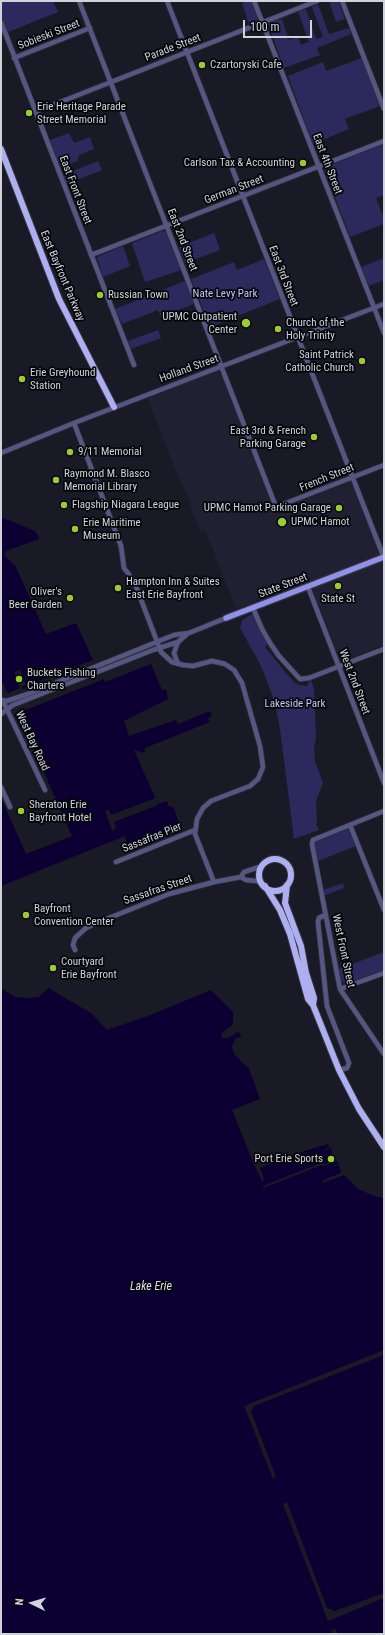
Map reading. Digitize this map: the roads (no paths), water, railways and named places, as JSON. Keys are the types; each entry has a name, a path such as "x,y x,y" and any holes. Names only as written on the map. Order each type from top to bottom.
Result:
{"highway":[{"name":"East Bayfront Parkway","path":"1,149 59,299 114,407"},
{"path":"313,1005 314,998 306,973 301,946 285,903 291,873 285,862 273,859 269,860 262,866 260,874 264,885 280,910 292,939 308,999 313,1005 339,1070 359,1108 384,1147"},
{"path":"264,885 272,890 276,890 288,885"}],"main road":[{"name":"State Street","path":"226,618 384,558"}],"street":[{"name":"East 2nd Street","path":"80,1 110,82 276,507"},
{"name":"East 3rd Street","path":"167,1 384,558"},
{"name":"East 4th Street","path":"254,1 384,333"},
{"name":"Parade Street","path":"35,112 317,1"},
{"path":"342,1 384,109"},
{"name":"East Front Street","path":"1,22 134,365"},
{"name":"Sobieski Street","path":"14,58 90,28"},
{"name":"German Street","path":"91,256 384,141"},
{"name":"Holland Street","path":"1,453 114,407 384,304"},
{"path":"74,423 121,546 124,568 134,581 159,648 167,658 178,664 193,666 216,661 225,664 234,670 242,682 263,759 261,773 254,783 246,789 211,801 199,814 195,830 214,882"},
{"name":"French Street","path":"276,507 384,465"},
{"name":"West 2nd Street","path":"308,587 384,783"},
{"path":"253,608 270,643 279,656 298,677 302,679 309,678 384,649"},
{"name":"State Street","path":"2,701 7,701 28,694 174,635 189,633 226,618"},
{"name":"State Street","path":"1,714 12,705 178,642 189,633"},
{"path":"178,642 174,653 178,664"},
{"name":"West Bay Road","path":"2,701 45,790"},
{"path":"1,787 10,807"},
{"path":"384,811 350,825 384,910"},
{"name":"West Front Street","path":"350,825 313,840 340,989 384,1054"},
{"name":"Sassafras Pier","path":"116,862 195,830"},
{"name":"Sassafras Street","path":"74,950 73,945 75,938 91,925 169,894 241,876 244,872 262,866"},
{"path":"241,876 246,880 264,885"},
{"path":"326,915 319,918 318,922 327,1006 349,1063 347,1068 339,1070"},
{"path":"340,989 384,973"}],"water":[{"path":"1,517 35,531 38,535 39,539 6,551 4,555 16,567 46,634 76,623 93,660 31,684 31,686 23,689 22,686 26,685 20,670 14,672 20,688 8,693 1,680"},
{"path":"151,664 162,690 166,689 168,699 124,721 129,736 176,720 178,724 210,711 212,716 208,718 210,722 145,748 144,753 134,750 158,804 167,801 169,807 172,806 174,808 180,826 131,847 128,846 125,836 1,886 1,798 26,854 72,836 18,713 104,679 105,682"},
{"name":"Lake Erie","path":"1,988 15,997 27,998 39,997 48,988 91,1013 107,1030 148,1016 211,990 233,1012 233,1024 221,1034 222,1038 228,1038 238,1032 240,1033 241,1037 236,1038 232,1046 234,1054 249,1069 260,1099 232,1110 262,1181 264,1180 260,1168 304,1151 328,1144 329,1147 322,1151 331,1148 332,1153 325,1157 334,1155 325,1158 329,1163 324,1164 323,1162 263,1186 263,1188 322,1165 323,1166 337,1161 339,1164 331,1167 339,1165 341,1173 323,1180 323,1183 344,1175 358,1189 374,1196 384,1198 384,1350 244,1406 273,1479 276,1477 251,1411 254,1406 384,1355 384,1593 335,1611 327,1608 287,1502 283,1504 328,1621 384,1598 384,1634 338,1634 335,1629 331,1630 333,1634 1,1634"}],"place":[{"name":"Czartoryski Cafe","path":"202,65"},
{"name":"Erie Heritage Parade Street Memorial","path":"29,113"},
{"name":"Carlson Tax & Accounting","path":"303,163"},
{"name":"Russian Town","path":"100,295"},
{"name":"UPMC Outpatient Center","path":"246,323"},
{"name":"Church of the Holy Trinity","path":"278,329"},
{"name":"Saint Patrick Catholic Church","path":"362,361"},
{"name":"Erie Greyhound Station","path":"22,379"},
{"name":"East 3rd & French Parking Garage","path":"314,437"},
{"name":"9/11 Memorial","path":"70,452"},
{"name":"Raymond M. Blasco Memorial Library","path":"56,480"},
{"name":"Flagship Niagara League","path":"64,505"},
{"name":"UPMC Hamot Parking Garage","path":"339,508"},
{"name":"UPMC Hamot","path":"282,522"},
{"name":"Erie Maritime Museum","path":"75,529"},
{"name":"State St","path":"338,586"},
{"name":"Hampton Inn & Suites East Erie Bayfront","path":"118,588"},
{"name":"Oliver's Beer Garden","path":"70,598"},
{"name":"Buckets Fishing Charters","path":"19,679"},
{"name":"Sheraton Erie Bayfront Hotel","path":"21,811"},
{"name":"Bayfront Convention Center","path":"26,915"},
{"name":"Courtyard Erie Bayfront","path":"53,968"},
{"name":"Port Erie Sports","path":"331,1159"}],"park label":[{"name":"Nate Levy Park","path":"225,294"},
{"name":"Lakeside Park","path":"295,704"}]}
